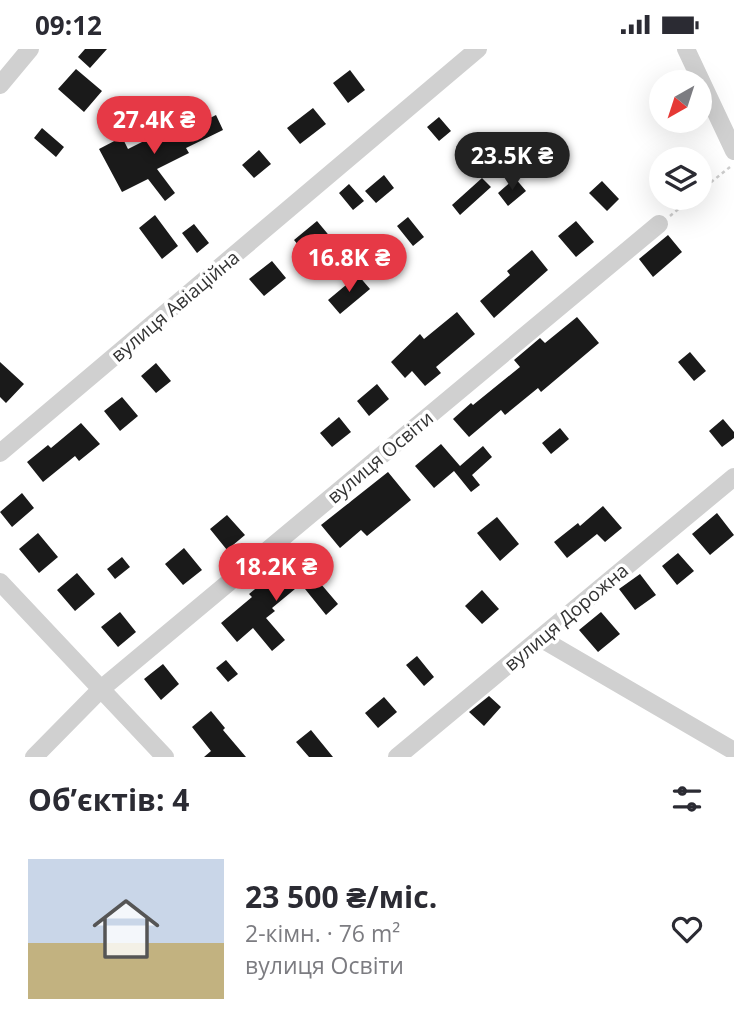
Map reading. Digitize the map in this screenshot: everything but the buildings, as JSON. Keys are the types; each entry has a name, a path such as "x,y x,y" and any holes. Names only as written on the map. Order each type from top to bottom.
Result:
{"street":[{"path":"0,85 30,49"},
{"name":"вулиця Авіаційна","path":"0,453 478,49"},
{"path":"686,49 734,151"},
{"name":"вулиця Освіти","path":"34,757 101,689 659,224"},
{"name":"вулиця Дорожна","path":"397,757 734,477"},
{"path":"0,582 166,757"},
{"path":"540,639 734,751"}],"path":[{"path":"712,181 734,163"},
{"path":"659,224 677,210"}]}
